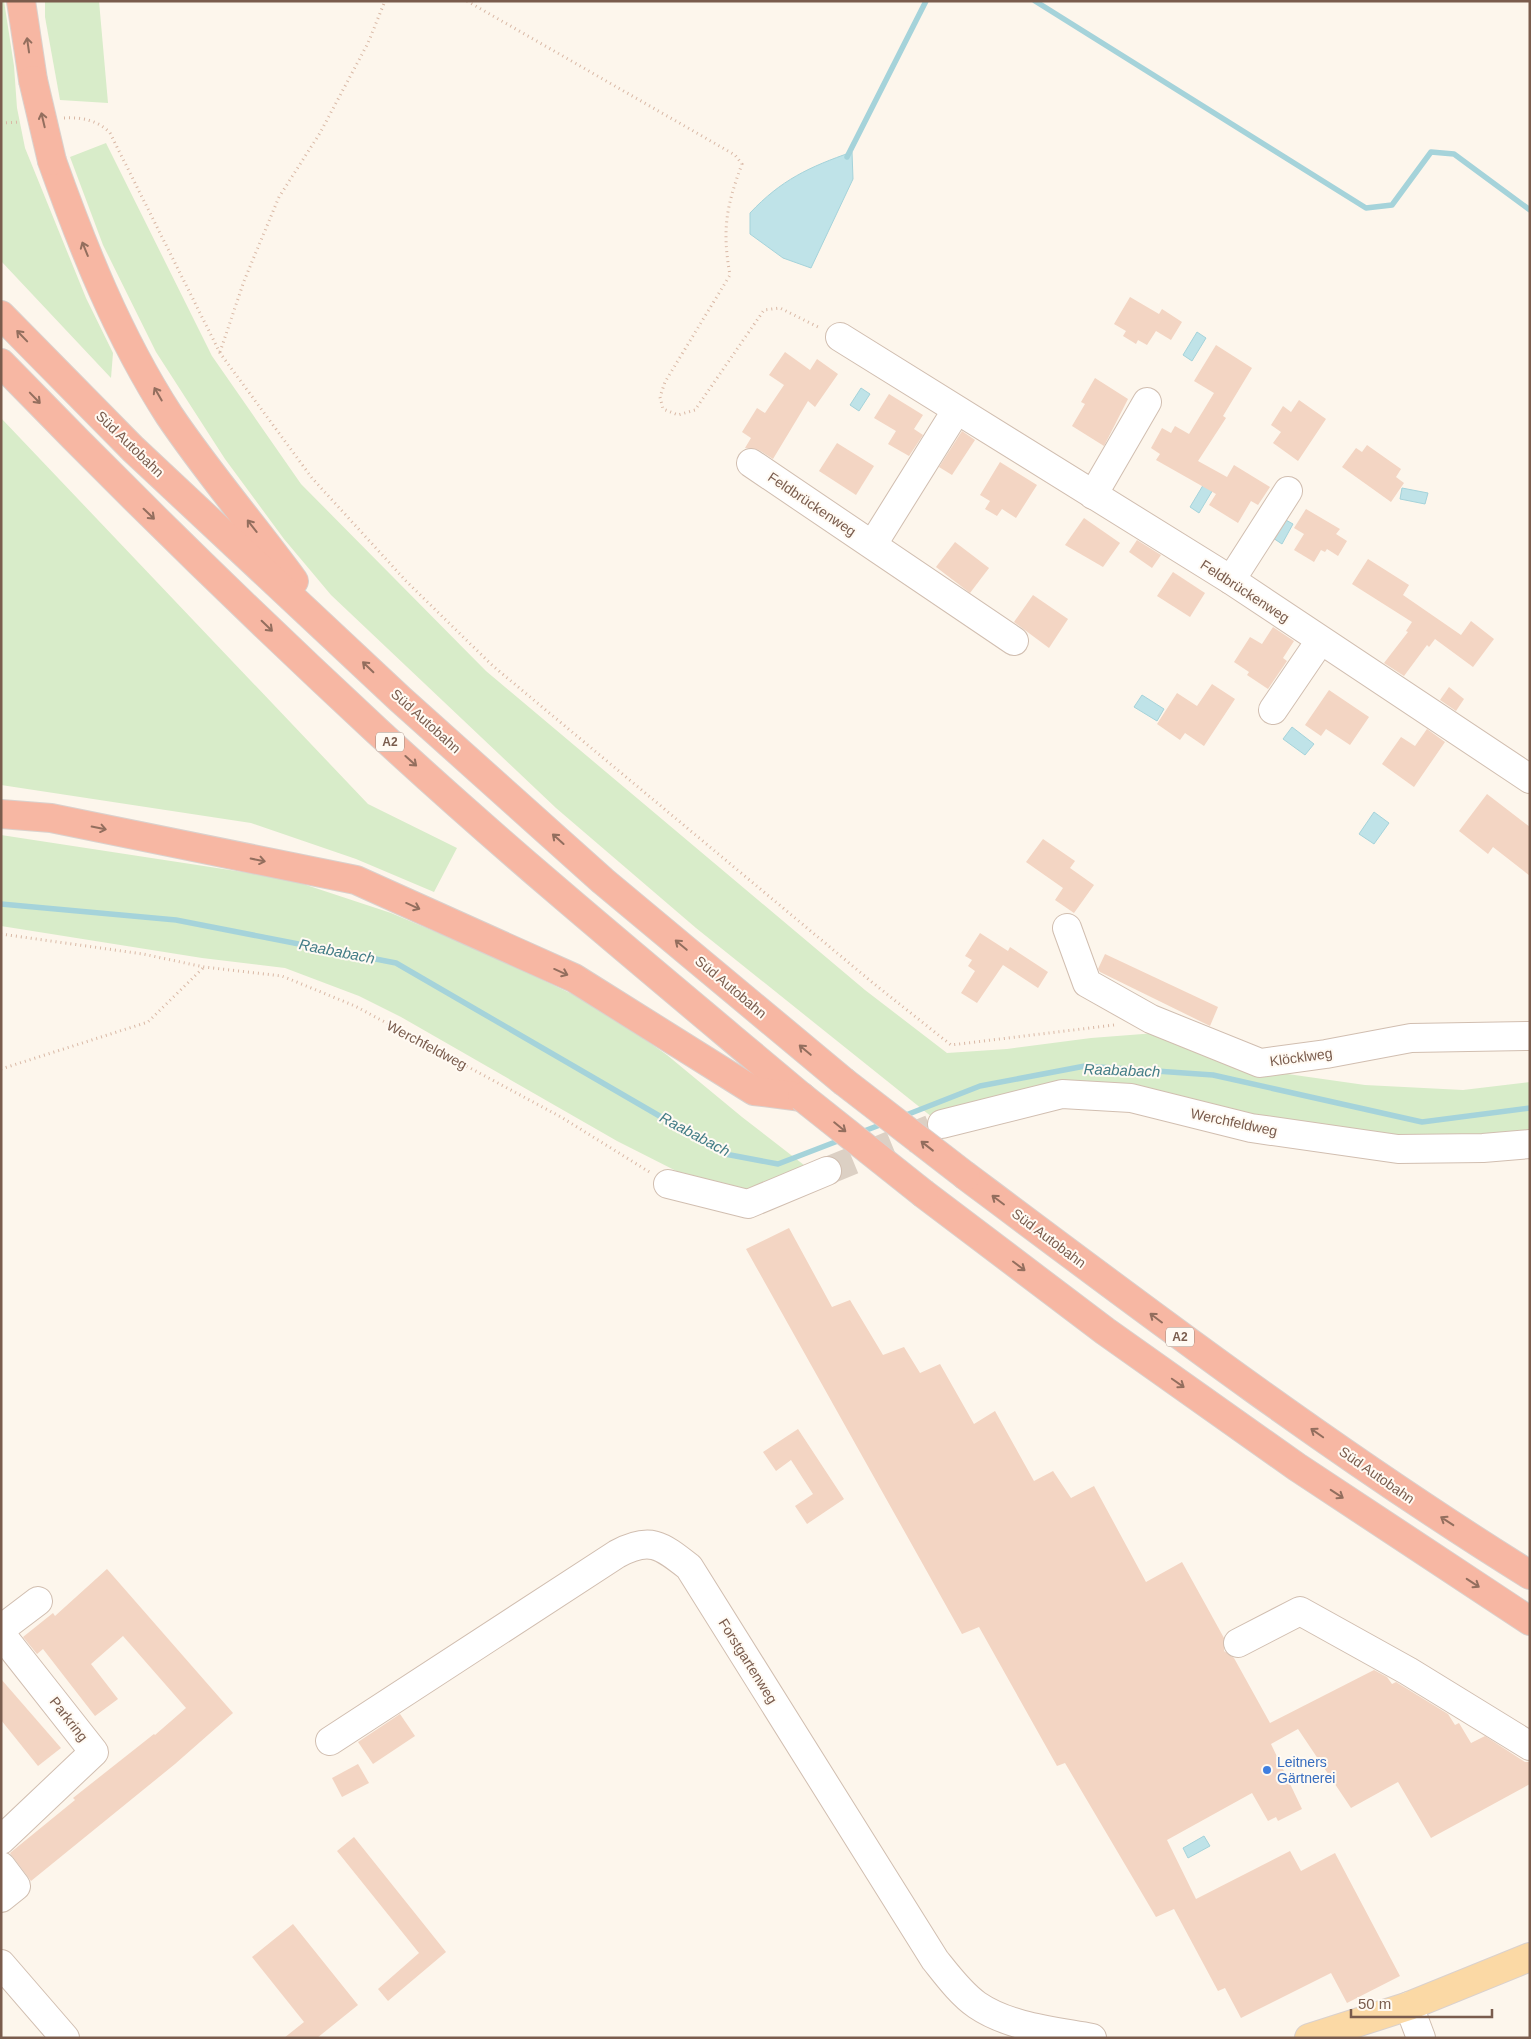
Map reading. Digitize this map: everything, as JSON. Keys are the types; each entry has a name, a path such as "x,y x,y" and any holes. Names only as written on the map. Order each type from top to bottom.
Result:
{"highway":[{"path":"23,4 33,80 52,161 75,227 97,278 138,359 169,414 211,473 335,636"},
{"name":"Süd Autobahn","path":"1,315 133,449 400,698 604,880 843,1081 966,1176 1188,1342 1400,1491 1530,1575"},
{"name":"A2","path":"1,363 114,480 377,731 575,907 802,1096 924,1194 1105,1331 1281,1456 1530,1621"},
{"path":"1,814 51,818 356,880 574,978 754,1091 802,1096"}],"main road":[{"path":"1309,2038 1409,2006 1530,1957"}],"street":[{"name":"Feldbrückenweg","path":"840,337 956,411 1231,580 1530,779"},
{"path":"1093,495 1148,402"},
{"path":"873,544 956,411"},
{"name":"Feldbrückenweg","path":"751,463 1014,641"},
{"path":"1231,580 1288,491"},
{"path":"1273,710 1320,641"},
{"name":"Klöcklweg","path":"1067,928 1087,983 1151,1019 1260,1063 1326,1054 1411,1038 1530,1036"},
{"name":"Werchfeldweg","path":"942,1124 1062,1094 1131,1098 1251,1128 1398,1149 1483,1148 1530,1144"},
{"path":"668,1184 748,1204 827,1171"},
{"name":"Forstgartenweg","path":"330,1741 617,1554 634,1545 651,1544 672,1554 689,1567 935,1960 953,1982 977,2005 1011,2022 1092,2038"},
{"path":"1,1629 38,1601"},
{"path":"1238,1643 1300,1611 1408,1671 1530,1746"},
{"name":"Parkring","path":"1,1634 94,1752 1,1840"},
{"path":"1,1866 16,1886 1,1898"},
{"path":"1,1964 65,2038"},
{"path":"1409,2006 1420,2038"}],"path":[{"path":"220,353 244,281 278,197 320,133 368,43 386,1"},
{"path":"467,1 735,155 742,164 725,218 725,248 730,275 665,382 660,397 663,409 678,415 695,410 764,310 780,308 840,337"},
{"path":"62,118 76,117 102,124 110,132 220,353 312,478 406,581 493,666 865,976 951,1044 1115,1024"},
{"path":"1,122 28,122"},
{"name":"Werchfeldweg","path":"1,934 143,954 204,967 282,976 355,1006 561,1117 668,1184"},
{"path":"1,1069 148,1022 204,967"}],"green space":[{"path":"1,1 4,1 14,66 17,108 25,148 86,298 113,353 111,378 1,261"},
{"path":"45,1 99,1 108,103 60,100 45,17"},
{"path":"106,143 212,356 301,484 486,671 865,990 947,1053 1007,1049 1091,1038 1156,1033 1260,1070 1365,1085 1463,1090 1530,1082 1530,1137 1399,1141 1244,1121 1113,1083 932,1117 696,928 556,808 331,595 284,539 225,459 156,352 103,245 70,157"},
{"path":"1,418 368,804 457,848 434,892 356,859 251,823 1,785"},
{"path":"1,835 288,879 391,913 495,957 599,1007 667,1055 813,1172 748,1194 700,1183 617,1141 401,1017 359,996 285,968 202,958 1,926"}],"water":[{"path":"852,152 853,179 811,268 783,258 750,234 750,213 773,192 809,169"},
{"path":"1197,332 1206,338 1192,361 1183,355"},
{"path":"861,388 870,394 859,411 850,405"},
{"path":"1205,482 1214,488 1199,513 1190,507"},
{"path":"1402,488 1428,493 1425,504 1400,499"},
{"path":"1284,519 1293,524 1282,544 1273,538"},
{"path":"1142,695 1164,709 1157,721 1134,707"},
{"path":"1292,727 1314,744 1305,755 1283,739"},
{"path":"1374,812 1389,823 1374,844 1359,834"},
{"path":"1204,1836 1210,1846 1188,1858 1183,1848"}],"building":[{"path":"1130,297 1159,314 1162,309 1182,322 1171,340 1156,331 1147,345 1138,340 1136,344 1123,336 1126,331 1114,324"},
{"path":"1216,345 1252,368 1223,416 1226,418 1198,461 1227,477 1234,465 1270,487 1258,505 1251,501 1238,523 1209,505 1216,494 1156,460 1160,454 1151,448 1162,428 1171,433 1175,426 1189,434 1214,393 1194,381"},
{"path":"785,352 810,370 817,359 838,374 815,407 808,401 773,459 759,450 745,448 751,438 742,432 757,408 765,413 784,385 769,375"},
{"path":"1095,378 1128,399 1104,446 1072,426 1085,404 1081,402"},
{"path":"889,394 923,415 914,429 923,435 909,456 888,444 896,431 874,418"},
{"path":"1299,400 1326,419 1298,461 1273,443 1281,432 1271,425 1283,406 1291,412"},
{"path":"962,431 975,440 952,475 939,467"},
{"path":"837,443 874,466 856,495 819,471"},
{"path":"1367,445 1401,469 1396,477 1404,483 1391,502 1342,467 1356,448 1362,452"},
{"path":"1000,462 1037,485 1016,518 1002,509 997,516 985,509 990,501 980,495"},
{"path":"1306,509 1340,529 1336,534 1347,541 1338,556 1327,549 1325,552 1321,550 1314,562 1294,550 1304,534 1294,528"},
{"path":"1084,518 1120,543 1103,567 1065,545"},
{"path":"1137,540 1161,555 1152,568 1129,552"},
{"path":"955,542 989,568 970,593 936,567"},
{"path":"1368,559 1409,585 1403,595 1461,635 1471,621 1494,639 1473,667 1435,639 1429,647 1427,645 1404,676 1384,663 1408,632 1406,631 1412,622 1352,584"},
{"path":"1173,572 1205,593 1190,617 1157,596"},
{"path":"1033,595 1068,619 1049,648 1014,622"},
{"path":"1273,627 1294,641 1283,658 1287,661 1268,689 1247,675 1249,672 1234,662 1250,637 1262,644"},
{"path":"1212,684 1235,699 1204,746 1185,733 1180,740 1157,724 1177,693 1197,706"},
{"path":"1449,687 1464,699 1456,711 1440,700"},
{"path":"1329,690 1369,717 1350,745 1326,729 1321,736 1305,725"},
{"path":"1427,729 1445,742 1414,787 1382,764 1401,737 1415,746"},
{"path":"1487,794 1530,827 1530,876 1493,847 1488,854 1459,831"},
{"path":"1043,839 1075,861 1070,868 1094,885 1074,913 1055,900 1063,888 1026,862"},
{"path":"980,933 1008,951 1010,947 1048,972 1038,988 1003,965 977,1003 961,993 975,971 968,966 972,960 965,956"},
{"path":"1105,954 1218,1007 1210,1026 1100,972 1098,969"},
{"path":"789,1228 832,1307 850,1300 883,1355 904,1347 920,1373 940,1364 974,1424 995,1411 1034,1481 1053,1471 1071,1498 1094,1486 1146,1582 1182,1562 1224,1638 1224,1651 1234,1658 1270,1723 1374,1670 1387,1677 1392,1684 1396,1682 1448,1714 1455,1725 1459,1723 1471,1743 1485,1736 1525,1762 1530,1762 1530,1784 1431,1838 1398,1782 1351,1808 1298,1729 1271,1744 1302,1809 1278,1821 1276,1817 1268,1821 1252,1793 1167,1840 1196,1899 1290,1851 1301,1871 1335,1853 1400,1976 1347,2003 1331,1973 1241,2018 1225,1988 1218,1991 1174,1909 1156,1917 1065,1763 1057,1766 979,1627 962,1634 746,1249"},
{"path":"798,1429 844,1499 807,1524 795,1506 813,1494 791,1460 776,1471 763,1452"},
{"path":"107,1569 233,1713 175,1764 31,1881 10,1853 75,1800 73,1798 155,1735 186,1708 123,1636 91,1664 118,1699 95,1716 43,1649 37,1654 23,1637 53,1613 55,1616"},
{"path":"1,1679 61,1748 38,1766 1,1720"},
{"path":"400,1714 415,1736 373,1764 358,1742"},
{"path":"358,1764 369,1783 342,1797 332,1778"},
{"path":"354,1837 446,1952 388,2001 378,1989 419,1953 337,1851"},
{"path":"293,1924 358,2005 317,2038 284,2038 304,2022 252,1957"}],"waterway":[{"path":"847,157 926,1"},
{"path":"1035,1 1366,208 1392,205 1431,152 1454,154 1530,210"},
{"name":"Raababach","path":"1,904 176,920 396,963 725,1154 778,1164 843,1139"},
{"name":"Raababach","path":"901,1117 980,1086 1085,1066 1213,1075 1422,1122 1530,1108"},
{"name":"Raababach","path":"859,1133 885,1123"}],"tunnel":[{"path":"827,1171 942,1124"}],"place":[{"name":"Leitners Gärtnerei","path":"1267,1770"}]}
